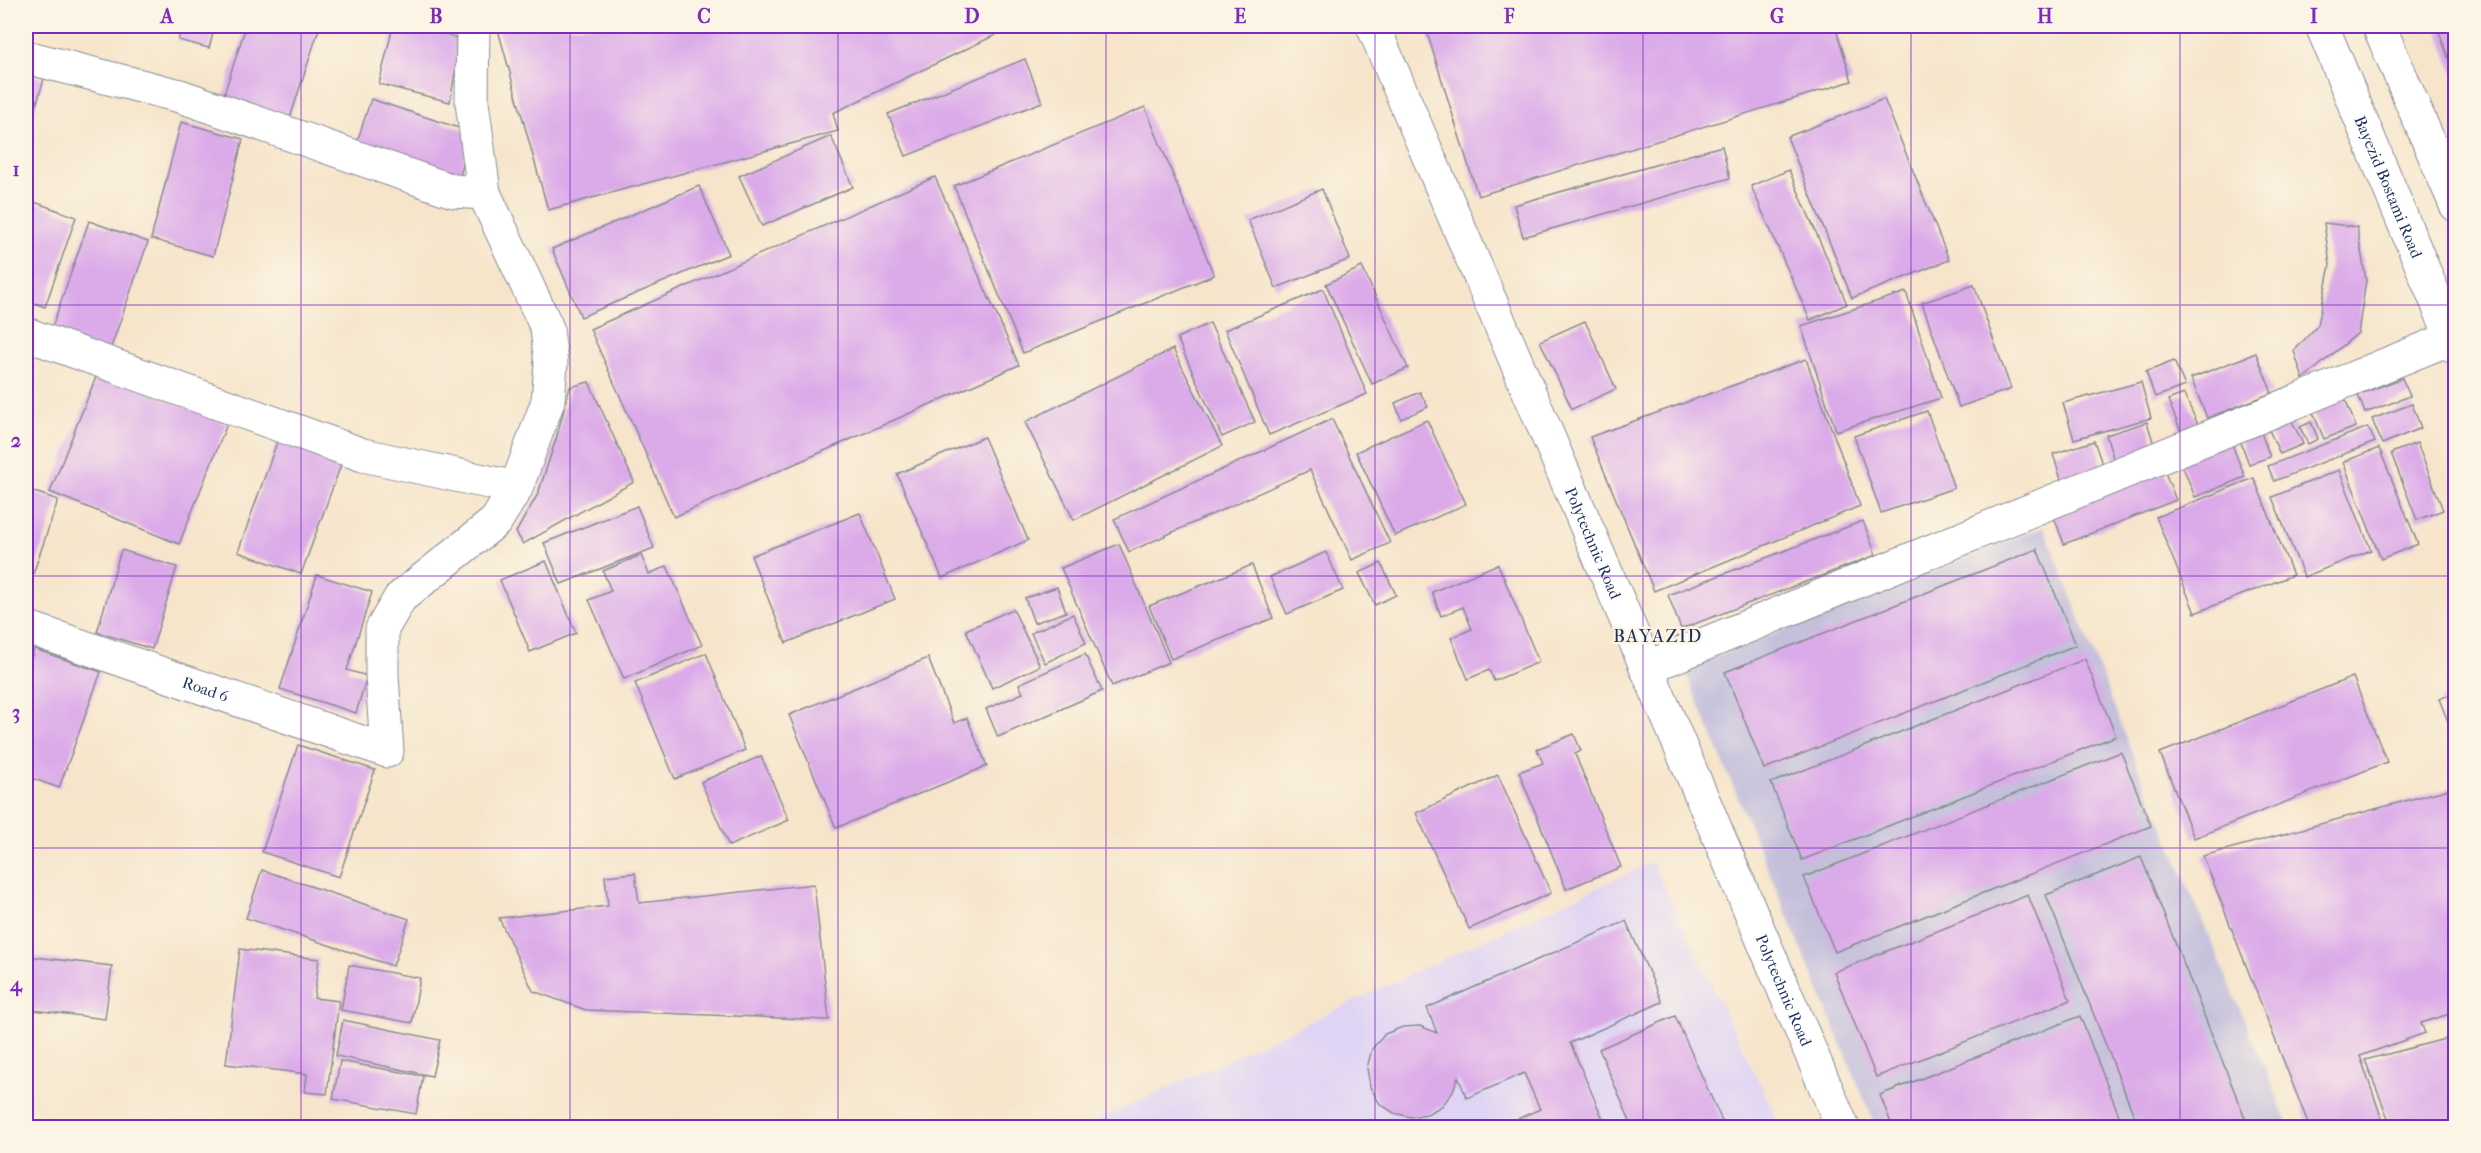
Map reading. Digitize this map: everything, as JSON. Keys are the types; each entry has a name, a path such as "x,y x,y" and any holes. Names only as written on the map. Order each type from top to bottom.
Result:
{"street":[{"path":"26,334 363,455 516,488 548,402 551,364 547,328 484,193 472,102 473,26"},
{"name":"Polytechnic Road","path":"1373,26 1843,1128"},
{"name":"Bayezid Bostami Road","path":"2322,26 2454,341"},
{"path":"2379,26 2456,205"},
{"path":"26,57 180,96 453,190 484,193"},
{"path":"1646,668 2454,341"},
{"name":"Road 6","path":"26,627 387,751 382,675 382,629 400,598 496,521 516,488"}],"shaded area":[{"path":"2044,527 2140,773 2290,1127 1876,1127 1684,669"},
{"path":"1652,862 1781,1127 1081,1128"}],"building":[{"path":"182,26 215,26 209,48 178,40"},
{"path":"246,26 320,26 289,121 222,100"},
{"path":"393,26 418,26 461,39 450,102 379,84"},
{"path":"497,26 809,26 812,35 831,26 1014,26 833,113 838,131 548,210"},
{"path":"1425,26 1835,26 1852,81 1478,196"},
{"path":"2437,26 2456,26 2456,77 2455,77"},
{"path":"1025,59 1042,102 906,156 888,114"},
{"path":"26,73 44,79 26,139"},
{"path":"371,99 471,132 460,176 357,142"},
{"path":"1884,99 1949,260 1852,298 1787,137"},
{"path":"1145,107 1214,275 1023,353 954,186"},
{"path":"181,122 243,139 213,256 151,239"},
{"path":"831,136 853,187 762,226 739,176"},
{"path":"1722,146 1730,178 1523,237 1514,205"},
{"path":"1789,170 1847,304 1810,320 1751,186"},
{"path":"935,177 1019,365 674,517 590,329"},
{"path":"699,186 729,254 581,317 552,249"},
{"path":"1322,189 1350,259 1276,288 1248,220"},
{"path":"26,199 76,217 45,307 26,300"},
{"path":"89,221 148,242 109,353 50,333"},
{"path":"2324,223 2357,227 2366,280 2358,333 2303,379 2294,351 2318,325 2330,265"},
{"path":"1362,267 1408,368 1372,384 1326,284"},
{"path":"1974,285 2011,389 1959,407 1922,303"},
{"path":"1323,289 1367,394 1269,435 1225,330"},
{"path":"1906,292 1941,398 1836,431 1801,326"},
{"path":"1585,321 1616,389 1572,409 1540,341"},
{"path":"1210,323 1255,422 1222,437 1177,338"},
{"path":"1173,349 1222,446 1074,520 1025,422"},
{"path":"2256,353 2272,393 2207,418 2191,378"},
{"path":"1806,359 1860,506 1654,591 1590,437"},
{"path":"2174,361 2185,386 2155,397 2146,372"},
{"path":"98,372 227,424 179,544 50,492"},
{"path":"2402,378 2410,396 2365,413 2358,395"},
{"path":"589,382 634,482 523,544 516,532 538,494 570,387"},
{"path":"2141,382 2151,418 2074,439 2063,403"},
{"path":"1420,392 1428,407 1401,419 1395,403"},
{"path":"2184,394 2199,427 2182,434 2168,400"},
{"path":"2345,398 2356,427 2324,439 2312,410"},
{"path":"2412,404 2421,428 2382,444 2372,419"},
{"path":"1927,411 1954,488 1881,513 1854,436"},
{"path":"2287,411 2303,444 2280,454 2265,421"},
{"path":"1332,419 1390,543 1352,560 1310,470 1129,552 1114,519"},
{"path":"1427,420 1466,504 1395,536 1356,452"},
{"path":"2147,422 2156,451 2115,464 2106,435"},
{"path":"2311,422 2318,439 2308,444 2300,427"},
{"path":"2258,424 2270,457 2249,464 2237,432"},
{"path":"2368,427 2375,442 2274,481 2268,466"},
{"path":"984,437 1028,540 942,578 897,474"},
{"path":"2229,437 2245,477 2195,497 2179,457"},
{"path":"278,439 342,462 301,574 238,552"},
{"path":"2094,441 2105,472 2063,486 2053,454"},
{"path":"2417,443 2443,510 2417,520 2391,453"},
{"path":"2379,448 2418,544 2381,559 2343,462"},
{"path":"2162,465 2176,500 2064,544 2051,509"},
{"path":"2339,470 2371,550 2304,577 2272,497"},
{"path":"2254,478 2293,575 2195,613 2156,517"},
{"path":"26,489 58,500 26,595"},
{"path":"637,506 654,548 561,584 544,543"},
{"path":"860,513 895,599 786,643 751,556"},
{"path":"1863,521 1876,555 1681,629 1668,595"},
{"path":"1119,544 1169,662 1112,686 1061,568"},
{"path":"2037,549 2076,645 1764,769 1725,672"},
{"path":"121,550 177,567 152,649 97,632"},
{"path":"1326,552 1343,590 1287,614 1270,577"},
{"path":"641,555 649,574 667,566 702,645 624,679 589,600 611,591 603,571"},
{"path":"546,561 576,633 530,652 500,580"},
{"path":"1381,563 1396,595 1375,605 1359,573"},
{"path":"1498,564 1539,662 1494,681 1489,670 1468,679 1451,638 1472,629 1463,607 1441,616 1432,592"},
{"path":"1252,565 1273,618 1171,659 1149,606"},
{"path":"317,575 372,592 347,670 367,676 356,713 280,689"},
{"path":"1057,587 1066,612 1034,623 1025,598"},
{"path":"1013,609 1040,666 992,688 966,630"},
{"path":"1073,614 1086,643 1045,663 1031,633"},
{"path":"34,649 101,672 59,788 26,776 26,672"},
{"path":"706,653 745,750 675,779 635,683"},
{"path":"1085,654 1102,691 998,737 986,709 1023,693 1019,684"},
{"path":"928,658 954,723 967,718 987,766 836,828 789,715"},
{"path":"2085,659 2116,736 1802,860 1771,783"},
{"path":"2353,677 2387,762 2194,838 2160,753"},
{"path":"2456,692 2456,733 2453,734 2439,699"},
{"path":"1574,734 1581,751 1575,754 1621,867 1566,889 1519,772 1543,763 1537,749"},
{"path":"298,745 375,770 339,877 262,852"},
{"path":"2121,752 2151,826 1835,952 1804,877"},
{"path":"761,756 789,820 729,846 701,782"},
{"path":"1498,775 1551,893 1469,929 1416,813"},
{"path":"2456,787 2456,1012 2421,1023 2425,1033 2360,1056 2385,1128 2310,1128 2203,856"},
{"path":"2141,857 2249,1128 2139,1128 2046,895"},
{"path":"262,870 409,919 393,966 246,918"},
{"path":"635,873 639,903 814,884 829,1020 586,1010 533,991 499,918 608,906 605,876"},
{"path":"2028,895 2070,1000 1876,1077 1834,972"},
{"path":"1626,921 1662,1002 1570,1043 1607,1128 1497,1128 1540,1109 1524,1073 1467,1098 1458,1077 1452,1093 1442,1106 1427,1114 1411,1117 1394,1113 1380,1104 1370,1087 1367,1068 1372,1049 1385,1034 1403,1027 1420,1026 1437,1033 1427,1008"},
{"path":"240,949 319,959 314,998 339,1001 327,1094 305,1092 307,1074 226,1064"},
{"path":"26,956 112,966 105,1019 26,1009"},
{"path":"349,965 420,978 412,1023 341,1010"},
{"path":"1675,1016 1722,1121 1706,1128 1633,1128 1599,1049"},
{"path":"2080,1016 2124,1128 1893,1128 1880,1095"},
{"path":"343,1020 440,1040 432,1076 336,1056"},
{"path":"2456,1036 2456,1128 2392,1128 2365,1060"},
{"path":"340,1061 423,1076 416,1114 333,1099"}],"district":[{"name":"BAYAZID","path":"1658,636"}]}
